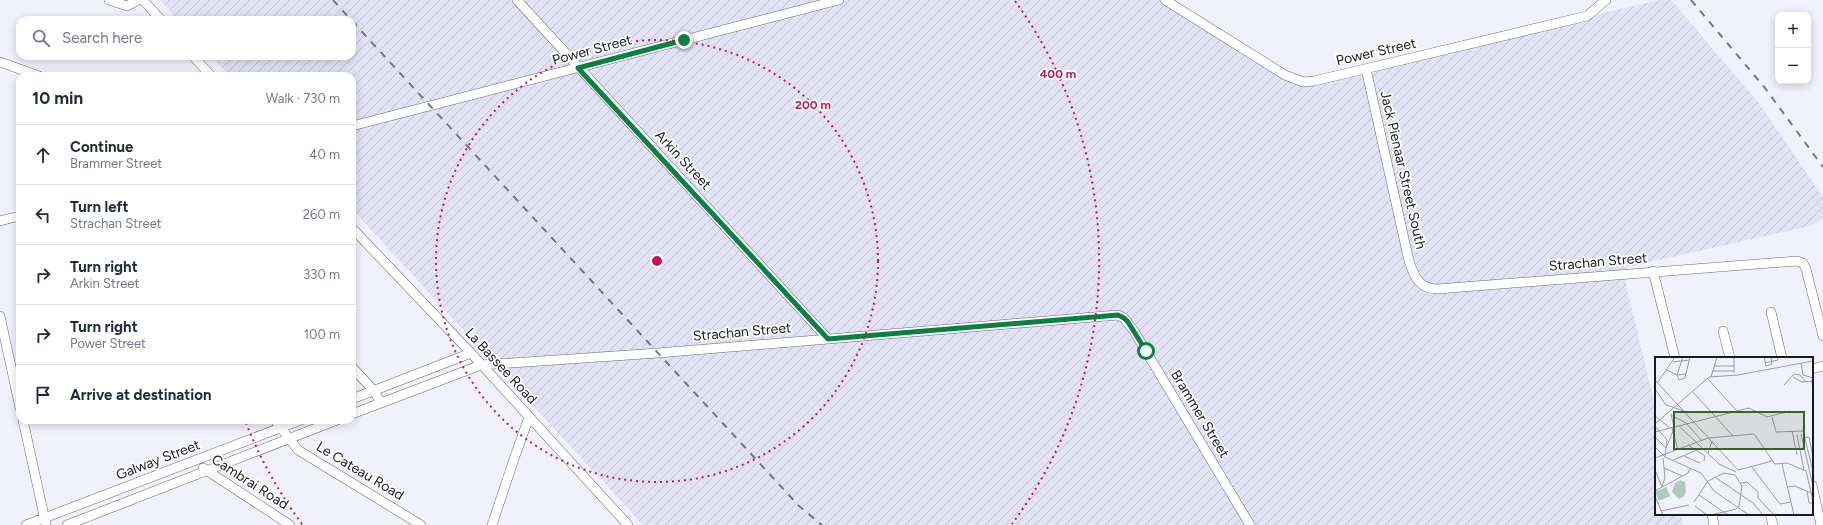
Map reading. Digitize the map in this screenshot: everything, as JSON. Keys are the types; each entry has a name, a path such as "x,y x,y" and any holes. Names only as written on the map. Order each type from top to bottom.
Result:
{"street":[{"path":"109,0 127,6 138,0"},
{"path":"142,0 157,16"},
{"name":"Arkin Street","path":"517,0 828,339"},
{"name":"Power Street","path":"356,125 839,0"},
{"name":"Power Street","path":"1165,0 1285,75 1298,81 1314,81 1587,16 1606,0"},
{"path":"197,60 207,72"},
{"path":"0,62 27,72"},
{"name":"Jack Pienaar Street South","path":"1366,69 1414,276"},
{"path":"0,221 16,217"},
{"name":"La Bassee Road","path":"356,232 471,353 628,525"},
{"name":"Strachan Street","path":"1414,276 1424,287 1437,289 1653,271 1790,261 1800,262 1805,266 1823,336"},
{"path":"1653,271 1675,357"},
{"path":"1771,312 1782,357"},
{"name":"Strachan Street","path":"481,365 828,339 1110,315 1118,315 1124,318"},
{"name":"Brammer Street","path":"1124,318 1134,331 1250,525"},
{"path":"0,319 16,390"},
{"path":"1723,331 1730,357"},
{"path":"356,398 471,353"},
{"path":"356,412 481,365"},
{"path":"1813,369 1823,366"},
{"path":"356,371 374,391 381,403"},
{"path":"492,525 529,417"},
{"path":"24,424 45,522"},
{"name":"Le Cateau Road","path":"278,424 288,439 303,454 421,525"},
{"name":"Galway Street","path":"26,525 45,522 194,461 292,424"},
{"name":"Galway Street","path":"67,525 327,424"},
{"name":"Cambrai Road","path":"194,461 290,525"},
{"path":"1813,489 1821,525"},
{"path":"1770,515 1773,525"}],"shaded area":[{"path":"160,0 1165,0 1304,81 1660,0 1671,0 1758,102 1823,197 1823,217 1814,225 1628,267 1626,285 1655,406 1655,515 1681,515 1683,525 643,525 356,213 356,72 226,72 215,60 356,60 356,16 174,16"}],"railway":[{"path":"333,0 347,16"},
{"path":"1691,0 1765,88 1823,167"},
{"path":"356,25 799,506 822,525"}],"route":[{"path":"684,40 578,68 824,332 828,339 1118,315 1128,322 1146,351"}]}
